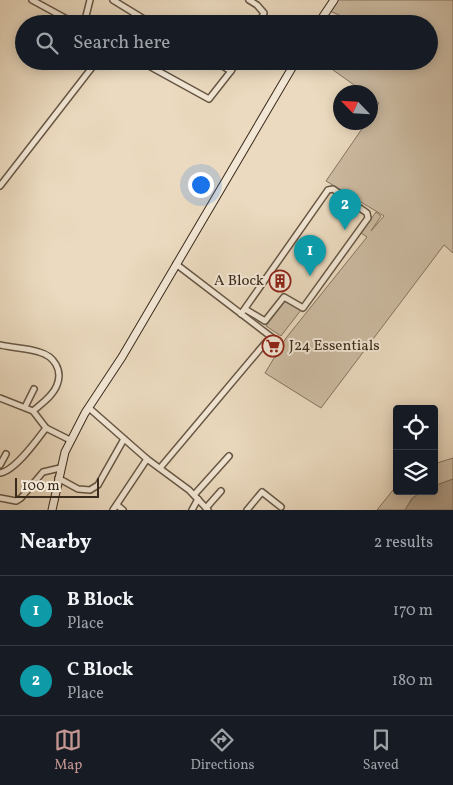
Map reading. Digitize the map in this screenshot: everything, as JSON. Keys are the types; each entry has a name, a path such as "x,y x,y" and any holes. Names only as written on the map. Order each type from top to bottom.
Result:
{"street":[{"path":"32,0 60,15"},
{"path":"86,15 90,0"},
{"path":"112,0 137,15"},
{"path":"249,0 257,5 264,13 263,15"},
{"path":"324,15 334,0"},
{"path":"0,186 90,70"},
{"path":"156,70 209,99 231,71"},
{"path":"52,510 60,468 70,440 85,413 122,357 291,70"},
{"path":"241,314 328,190 333,189 367,213 368,218 306,306 301,307 284,297 266,321 246,309"},
{"path":"176,264 274,339"},
{"path":"247,319 252,313"},
{"path":"160,468 266,342"},
{"path":"0,345 39,351 55,362 59,369 57,386 33,411"},
{"path":"25,407 34,389"},
{"path":"0,398 33,411 46,428 70,440"},
{"path":"89,408 147,460 180,482 207,509 221,491"},
{"path":"0,472 6,471 26,452 46,428"},
{"path":"58,478 78,489 90,490 98,485 124,440"},
{"path":"0,465 6,454"},
{"path":"192,510 196,497 229,456"},
{"path":"123,510 115,508 147,460"},
{"path":"0,498 16,501 21,498 40,474 46,470 60,468"},
{"path":"247,510 262,492 281,507"}],"shaded area":[{"path":"338,0 453,0 453,253 444,245 321,408 265,373 286,338 367,237 361,233 376,212 381,216 371,231 384,216 326,181 361,130 378,130 378,85 354,85 333,70 438,70 438,15 339,15 330,11"},
{"path":"285,301 301,310 281,336 266,326"},
{"path":"453,458 453,479 438,485 438,463"},
{"path":"453,479 453,510 405,510 416,495 438,495 438,485"},
{"path":"393,490 393,495 417,495 412,498 405,510 377,510"}],"place":[{"name":"C Block","path":"345,230"},
{"name":"B Block","path":"310,276"},
{"name":"A Block","path":"280,281"},
{"name":"J24 Essentials","path":"273,346"}]}
